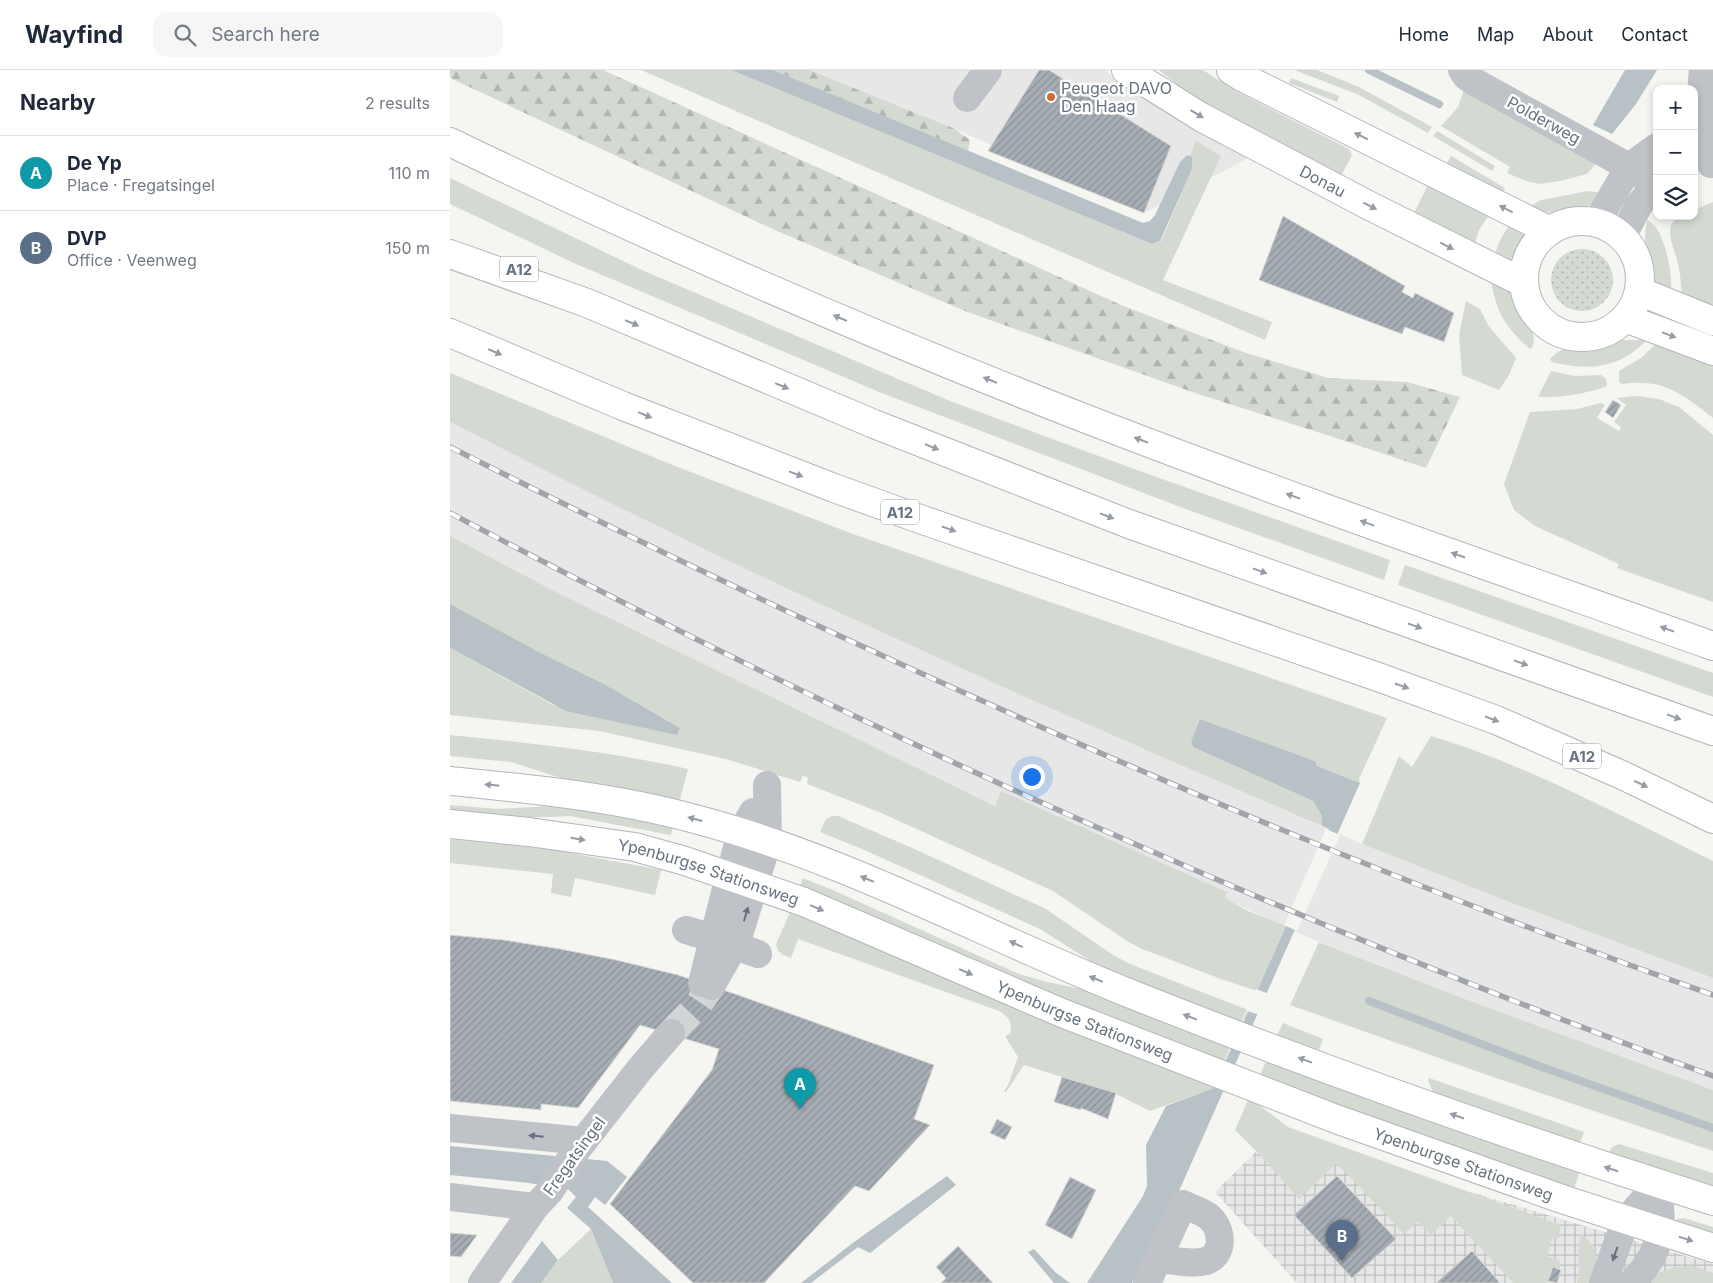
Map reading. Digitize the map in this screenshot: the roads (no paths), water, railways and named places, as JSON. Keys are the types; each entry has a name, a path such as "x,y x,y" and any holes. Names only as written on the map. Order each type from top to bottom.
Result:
{"main road":[{"name":"Donau","path":"1126,70 1200,117 1368,205 1524,283"},
{"path":"1231,70 1550,231"},
{"path":"450,142 610,217 892,340 1152,444 1713,646"},
{"path":"1588,221 1614,231 1622,237 1634,252 1638,262 1640,281 1634,305 1626,318 1601,334 1582,337 1563,334 1554,330 1539,318 1529,302 1524,283 1524,273 1535,245 1550,231 1564,224 1588,221"},
{"name":"A12","path":"450,235 588,304 1018,482 1369,610 1713,731"},
{"path":"450,254 588,304"},
{"path":"1639,291 1713,321"},
{"path":"1626,318 1713,351"},
{"name":"A12","path":"450,333 623,406 834,488 1496,720 1585,758 1713,819"},
{"path":"450,780 593,797 697,819 768,841 841,868 995,934 1060,965 1235,1034 1458,1116 1713,1202"},
{"name":"Ypenburgse Stationsweg","path":"450,824 529,832 635,847 685,861 804,902 1010,991 1254,1088 1452,1161 1713,1248"}],"street":[{"path":"968,98 988,70"},
{"name":"Polderweg","path":"1462,70 1466,76 1653,182"},
{"path":"1703,70 1700,104 1706,165"},
{"path":"1596,223 1629,167 1653,150"},
{"path":"1622,237 1639,205 1653,188"},
{"path":"707,984 735,946 755,885 768,841 767,785 742,833 728,877 735,946"},
{"path":"686,930 735,946"},
{"name":"Fregatsingel","path":"482,1283 580,1147 640,1069 671,1034"},
{"path":"450,1128 580,1147"},
{"path":"1603,1283 1626,1220 1658,1184"},
{"path":"1632,1283 1650,1261 1661,1231 1658,1184"},
{"path":"450,1197 542,1199"},
{"path":"1147,1283 1159,1259"}],"waterway":[{"path":"1369,70 1439,104"},
{"path":"1369,1001 1539,1066 1713,1128"}],"tunnel":[{"path":"671,1033 698,1005 711,986"}],"railway":[{"path":"450,447 604,524 759,598 1073,741 1231,809 1391,874 1551,936 1713,995"},
{"path":"450,513 604,593 759,670 1072,816 1390,952 1713,1076"}],"place":[{"name":"Peugeot DAVO Den Haag","path":"1051,97"},
{"name":"De Yp","path":"800,1109"},
{"name":"DVP","path":"1342,1261"}]}
